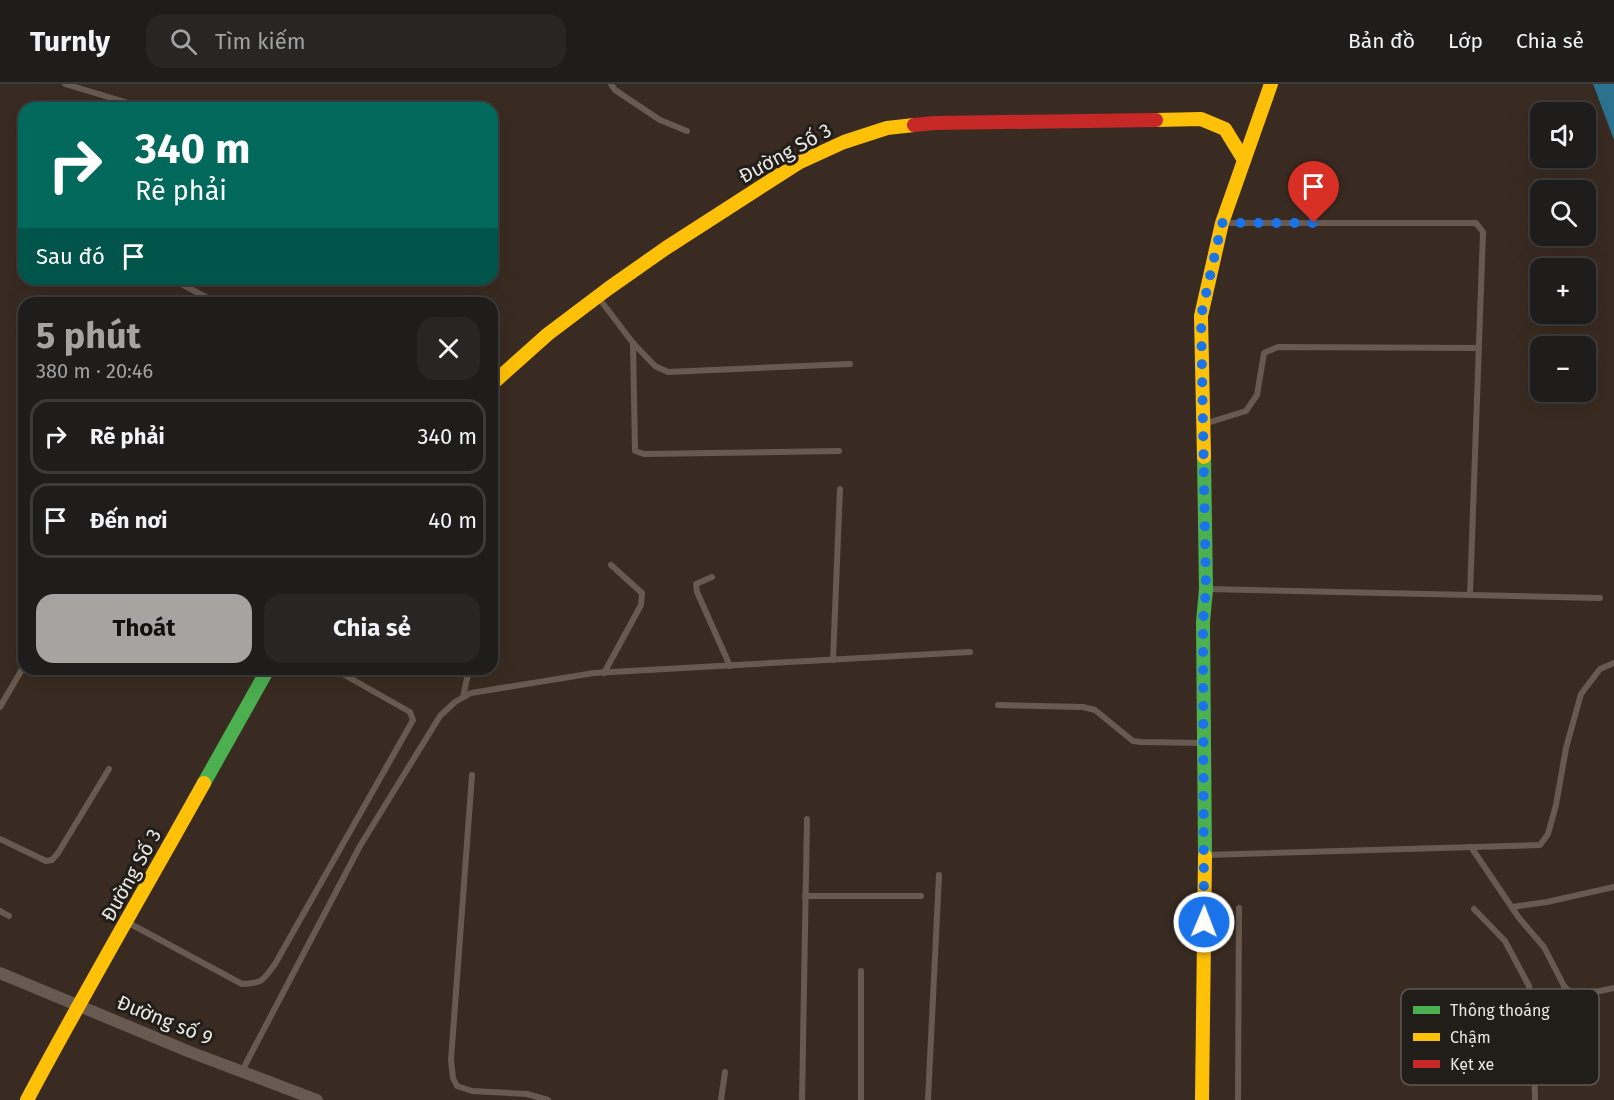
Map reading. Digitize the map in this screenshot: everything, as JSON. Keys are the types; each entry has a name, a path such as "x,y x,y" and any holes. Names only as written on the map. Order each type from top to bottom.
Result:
{"street":[{"path":"1202,1100 1205,855 1203,622 1206,589 1201,316 1222,223 1271,84"},
{"name":"Đường Số 3","path":"498,379 548,334 666,248 798,163 844,142 886,128 935,123 1201,119 1225,129 1244,160"},
{"name":"Đường Số 3","path":"27,1100 78,1005 265,675"},
{"name":"Đường số 9","path":"0,973 317,1100"}],"lane":[{"path":"65,84 125,102"},
{"path":"611,84 615,90 660,120 687,131"},
{"path":"1222,223 1476,223 1483,231 1470,594"},
{"path":"186,285 207,297"},
{"path":"597,297 633,343 655,366 668,372 850,364"},
{"path":"633,343 635,451 644,454 839,451"},
{"path":"1203,424 1246,411 1257,395 1264,353 1278,347 1479,348"},
{"path":"832,660 840,489"},
{"path":"604,673 641,605 642,593 611,565"},
{"path":"712,578 696,584 697,592 730,666"},
{"path":"1206,589 1600,598"},
{"path":"242,1071 360,846 440,716 455,702 471,693 604,673 970,652"},
{"path":"1205,855 1540,845 1548,834 1556,805 1566,748 1581,694 1600,669 1614,663"},
{"path":"0,707 19,675"},
{"path":"127,922 242,984 262,981 275,964 413,720 410,712 345,675"},
{"path":"464,697 468,675"},
{"path":"998,705 1083,707 1095,710 1133,741 1203,743"},
{"path":"0,838 46,861 52,860 109,769"},
{"path":"472,775 451,1060 453,1078 457,1086 472,1091 527,1094 548,1100"},
{"path":"802,1100 807,819"},
{"path":"1471,847 1519,918 1544,947 1565,989"},
{"path":"928,1100 939,874"},
{"path":"1512,907 1547,902 1614,887"},
{"path":"806,896 921,896"},
{"path":"1238,1100 1239,908"},
{"path":"1474,909 1505,941 1529,989"},
{"path":"0,911 9,916"},
{"path":"861,971 861,1100"},
{"path":"1564,986 1567,989"},
{"path":"1599,991 1614,988"},
{"path":"721,1100 725,1072"},
{"path":"1535,1085 1535,1100"}],"shaded area":[{"path":"0,84 1593,84 1614,140 1614,1100 0,1100"}],"water":[{"path":"1593,84 1614,84 1614,140"}],"traffic: fast":[{"path":"1204,457 1205,856"},
{"path":"204,783 265,675"}],"traffic: slow":[{"path":"1204,457 1201,316 1222,223 1271,84"},
{"path":"1156,120 1201,119 1225,129 1244,160"},
{"path":"498,379 548,334 609,288 666,248 798,163 844,142 887,128 914,125"},
{"path":"27,1100 204,783"},
{"path":"1202,1100 1205,856"}],"traffic: jam":[{"path":"914,125 1156,120"}],"route":[{"path":"1204,922 1203,622 1206,589 1201,316 1222,223 1314,223"}]}
